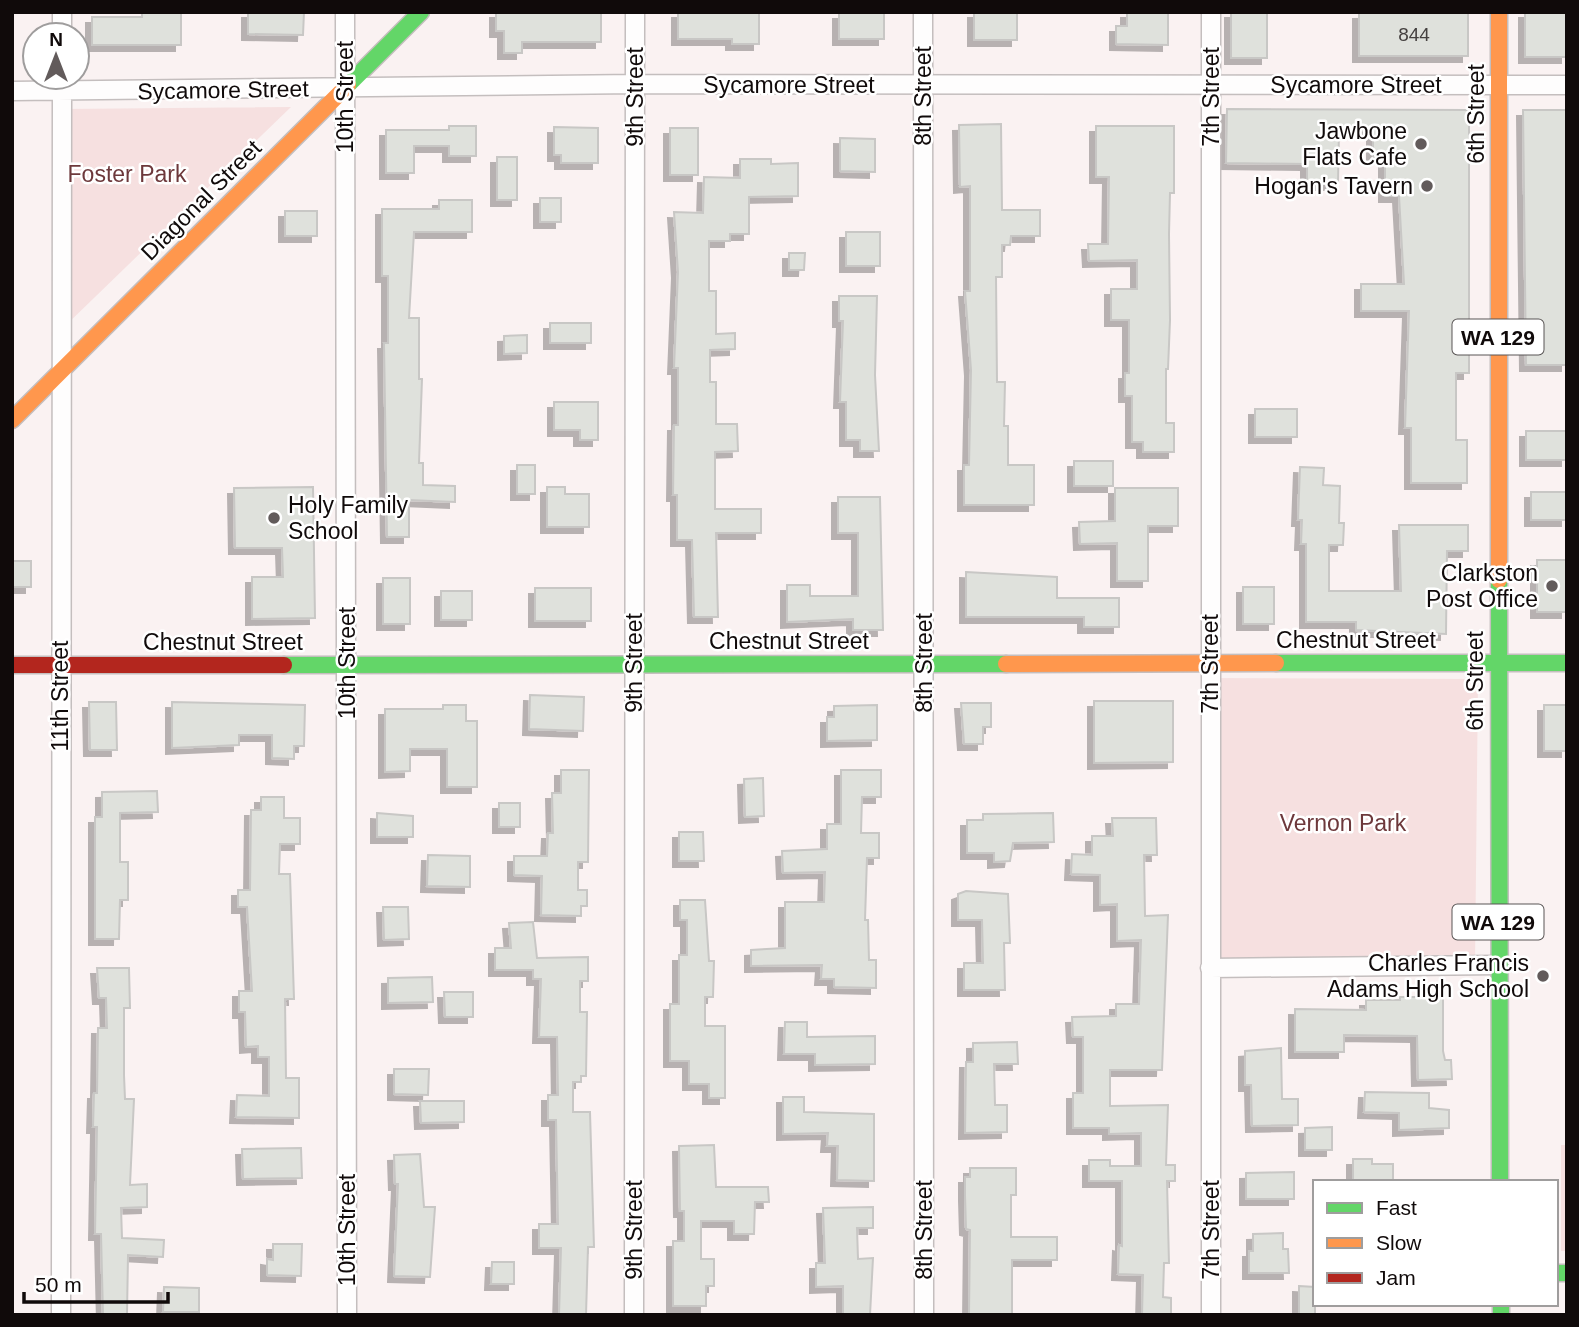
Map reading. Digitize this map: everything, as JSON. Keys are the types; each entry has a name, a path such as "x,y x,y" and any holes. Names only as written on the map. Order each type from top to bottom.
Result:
{"main road":[{"name":"Diagonal Street","path":"12,420 421,12"},
{"name":"6th Street","path":"1499,12 1500,1180"},
{"name":"Chestnut Street","path":"12,665 1567,663"}],"street":[{"name":"10th Street","path":"345,12 348,665 346,1315"},
{"name":"9th Street","path":"634,1315 635,12"},
{"name":"8th Street","path":"923,12 924,1315"},
{"name":"7th Street","path":"1211,12 1211,1315"},
{"name":"Sycamore Street","path":"91,84 345,89 635,84 1567,85"},
{"name":"11th Street","path":"61,1315 63,91"},
{"path":"1210,968 1498,965"}],"green space":[{"name":"Foster Park","path":"291,107 61,330 62,109"},
{"name":"Vernon Park","path":"1210,678 1478,679 1475,967 1210,968"},
{"path":"1561,1145 1567,1145 1567,1251 1561,1251"}],"building":[{"path":"142,12 181,12 181,45 92,45 92,17 142,17"},
{"path":"248,12 304,12 303,35 248,34"},
{"path":"496,12 601,12 601,42 522,42 522,53 504,53 504,31 496,31"},
{"path":"678,12 759,12 759,44 732,44 732,39 678,39"},
{"path":"974,12 1017,12 1017,40 974,40"},
{"path":"1127,12 1168,12 1168,45 1116,44 1116,26 1127,26"},
{"path":"1231,12 1267,12 1267,58 1231,58"},
{"path":"1468,12 1468,56 1359,56 1359,13"},
{"path":"1525,12 1567,12 1567,57 1525,57"},
{"path":"839,13 884,13 884,39 839,39"},
{"path":"1227,109 1469,110 1469,373 1456,373 1456,440 1467,440 1467,483 1411,483 1411,428 1405,428 1409,311 1361,311 1361,284 1404,284 1399,196 1385,196 1385,156 1373,156 1373,131 1339,131 1338,184 1307,184 1307,164 1226,163"},
{"path":"1523,110 1567,110 1567,365 1526,365"},
{"path":"1001,124 1002,210 1040,210 1040,236 1011,236 1010,245 1002,245 1002,277 996,277 997,382 1005,382 1004,426 1008,426 1008,465 1034,465 1034,505 964,505 964,465 969,465 971,370 965,291 970,291 970,186 960,187 959,125"},
{"path":"449,126 476,126 476,156 449,156 449,146 414,146 414,173 386,173 386,130 449,130"},
{"path":"1096,126 1174,126 1174,193 1170,193 1170,320 1166,423 1174,423 1174,452 1143,452 1143,442 1132,442 1132,396 1125,396 1125,373 1129,373 1129,320 1111,320 1111,289 1137,289 1137,260 1089,261 1088,244 1108,244 1109,177 1096,177"},
{"path":"554,127 598,128 598,163 561,163 561,155 554,155"},
{"path":"670,128 698,128 698,175 670,175"},
{"path":"840,138 875,139 875,172 840,171"},
{"path":"497,157 517,157 517,200 497,200"},
{"path":"740,159 771,159 771,164 798,163 798,196 749,197 749,234 730,234 730,241 709,241 709,291 716,291 716,334 735,333 735,349 710,350 710,382 716,382 716,424 737,424 738,451 715,452 715,509 761,509 761,533 716,533 718,617 694,617 692,540 677,540 677,495 673,495 674,425 678,425 678,368 674,368 678,272 674,212 703,213 704,177 740,178"},
{"path":"540,198 561,198 561,222 540,222"},
{"path":"439,200 472,200 472,232 414,232 409,318 419,318 419,379 422,379 419,463 423,463 423,485 455,486 455,502 409,500 409,537 387,537 384,343 388,343 388,276 382,276 382,209 439,209"},
{"path":"285,211 317,211 317,236 285,236"},
{"path":"846,232 880,232 880,266 846,266"},
{"path":"789,253 805,253 804,270 789,270"},
{"path":"839,296 877,296 875,375 879,451 860,451 860,440 846,440 846,402 840,402 843,321 839,321"},
{"path":"550,323 591,323 591,343 550,343"},
{"path":"527,335 527,353 504,354 504,336"},
{"path":"554,402 598,402 598,440 580,440 580,430 554,430"},
{"path":"1255,409 1297,409 1297,437 1255,437"},
{"path":"1526,431 1567,431 1567,460 1526,460"},
{"path":"1074,461 1113,461 1113,486 1074,486"},
{"path":"517,465 535,465 535,494 517,494"},
{"path":"1300,467 1324,468 1323,485 1340,486 1339,523 1344,523 1343,545 1329,545 1329,591 1401,591 1399,525 1468,525 1468,551 1447,551 1446,634 1356,630 1356,622 1306,622 1306,544 1301,544 1302,520 1298,520"},
{"name":"Holy Family School","path":"313,487 315,618 252,619 252,577 283,577 282,548 235,548 234,488"},
{"path":"547,487 565,487 565,494 589,494 589,527 547,527"},
{"path":"1115,488 1178,488 1178,526 1148,526 1148,581 1117,581 1117,543 1080,544 1079,522 1115,521"},
{"path":"1531,492 1567,492 1567,520 1531,520"},
{"path":"838,497 880,497 883,630 853,630 853,619 787,622 787,585 810,585 810,596 858,596 858,533 838,533"},
{"name":"Clarkston Post Office","path":"1537,560 1567,560 1567,612 1537,612"},
{"path":"12,561 31,561 31,587 12,587"},
{"path":"966,572 1057,577 1057,598 1119,598 1119,627 1084,627 1084,617 966,617"},
{"path":"383,578 410,578 410,624 383,624"},
{"path":"1243,587 1274,587 1274,624 1243,624"},
{"path":"535,588 591,588 591,621 535,621"},
{"path":"441,591 472,591 472,620 441,620"},
{"path":"530,695 584,697 583,731 529,729"},
{"path":"1094,701 1173,701 1173,762 1094,763"},
{"path":"89,702 116,702 117,750 90,750"},
{"path":"172,702 305,705 304,746 294,746 294,759 272,758 272,735 239,735 239,745 172,748"},
{"path":"961,703 991,703 991,727 983,727 983,744 964,744"},
{"path":"443,705 466,705 466,721 477,721 477,787 447,787 447,749 410,749 410,771 385,772 385,709 443,709"},
{"path":"877,705 877,740 827,741 827,717 834,717 834,706"},
{"path":"1544,705 1567,705 1567,751 1544,751"},
{"path":"561,770 589,770 588,862 578,862 578,890 587,890 587,906 581,906 581,916 541,915 542,876 514,875 514,856 547,856 548,833 553,833 552,793 561,793"},
{"path":"841,770 881,770 881,797 862,797 861,833 879,833 879,858 867,858 865,920 868,920 869,960 876,960 876,988 834,987 834,979 821,979 822,965 751,966 751,950 785,948 785,902 824,902 825,872 783,873 782,851 827,849 827,824 841,824"},
{"path":"763,778 764,816 745,817 744,779"},
{"path":"157,791 158,812 120,813 120,862 128,862 128,900 120,900 119,939 95,939 95,817 102,817 102,792"},
{"path":"261,797 284,797 284,818 300,818 300,844 280,844 279,874 290,874 294,999 285,999 286,1078 299,1078 299,1118 236,1117 237,1095 269,1096 269,1057 258,1057 258,1046 246,1047 245,1012 239,1012 239,991 252,991 247,907 238,907 238,890 250,890 251,810 261,810"},
{"path":"499,803 520,803 520,827 499,827"},
{"path":"377,813 413,816 413,837 377,837"},
{"path":"1053,813 1054,842 1013,843 1010,861 994,862 994,853 967,853 967,820 983,820 983,814"},
{"path":"1112,818 1156,818 1157,855 1144,855 1145,916 1168,915 1162,1070 1110,1070 1110,1106 1168,1105 1166,1165 1175,1165 1175,1181 1167,1181 1169,1263 1164,1263 1163,1297 1171,1298 1171,1315 1142,1315 1143,1275 1118,1274 1119,1245 1122,1246 1122,1181 1089,1181 1089,1160 1110,1160 1110,1166 1141,1166 1141,1133 1109,1134 1109,1128 1073,1128 1073,1093 1083,1093 1083,1037 1073,1037 1072,1017 1116,1016 1116,1004 1139,1004 1141,940 1117,941 1117,904 1100,905 1100,875 1071,874 1072,854 1092,855 1092,836 1113,836"},
{"path":"679,832 703,832 704,861 679,861"},
{"path":"428,855 470,856 470,887 427,886"},
{"path":"966,891 1008,894 1010,943 1004,943 1005,990 964,990 964,963 983,963 982,920 958,920 958,894"},
{"path":"680,900 705,900 709,961 714,961 713,997 705,997 705,1026 725,1026 725,1098 709,1098 709,1084 689,1084 689,1061 670,1061 670,1004 679,1004 679,955 687,955 687,920 680,920"},
{"path":"383,907 408,907 409,939 384,940"},
{"path":"533,922 537,958 588,957 588,981 580,981 580,1012 587,1012 586,1076 581,1076 581,1082 573,1082 573,1112 590,1112 594,1247 588,1247 586,1315 559,1315 561,1248 539,1248 539,1224 558,1224 556,1120 548,1120 548,1095 558,1095 557,1037 539,1037 541,979 533,979 533,970 495,970 495,948 511,948 509,923"},
{"path":"97,968 129,968 130,1008 124,1008 124,1075 125,1099 134,1099 130,1185 147,1184 147,1207 121,1208 122,1238 164,1240 163,1257 128,1255 127,1315 103,1315 101,1234 95,1234 97,1127 93,1127 94,1093 97,1093 98,1028 107,1028 106,998 99,998"},
{"path":"432,977 433,1002 388,1003 388,978"},
{"path":"444,992 473,992 473,1017 445,1017"},
{"path":"1400,997 1443,997 1443,1051 1445,1060 1451,1060 1452,1079 1418,1080 1417,1036 1344,1035 1344,1052 1295,1052 1295,1009 1366,1010 1366,1000 1400,1000"},
{"path":"785,1022 807,1022 807,1037 875,1036 875,1064 815,1065 815,1054 784,1054"},
{"path":"1017,1042 1018,1064 994,1064 995,1105 1007,1105 1007,1132 965,1133 966,1062 973,1062 973,1043"},
{"path":"1281,1048 1282,1099 1298,1099 1298,1125 1252,1126 1251,1085 1245,1085 1245,1051"},
{"path":"394,1069 429,1069 428,1095 394,1094"},
{"path":"1365,1092 1429,1093 1429,1108 1449,1110 1449,1128 1399,1130 1399,1113 1364,1112"},
{"path":"783,1097 804,1097 804,1112 874,1114 874,1181 837,1180 838,1146 827,1146 828,1133 783,1134"},
{"path":"420,1101 464,1101 464,1122 421,1123"},
{"path":"1332,1127 1332,1150 1305,1150 1305,1128"},
{"path":"714,1145 716,1187 768,1187 769,1202 755,1202 754,1234 734,1234 734,1221 701,1221 701,1259 714,1259 714,1286 706,1286 706,1306 673,1306 673,1241 684,1241 684,1211 680,1211 679,1146"},
{"path":"301,1148 302,1178 243,1179 242,1149"},
{"path":"420,1154 424,1207 435,1207 430,1277 394,1276 398,1184 395,1184 394,1155"},
{"path":"1353,1159 1372,1159 1372,1164 1393,1164 1393,1180 1353,1180"},
{"path":"970,1168 1016,1168 1016,1195 1011,1195 1011,1237 1057,1237 1057,1260 1012,1260 1012,1315 969,1315 970,1230 966,1229 965,1177 970,1177"},
{"path":"1294,1172 1294,1199 1246,1199 1246,1173"},
{"path":"873,1207 873,1228 857,1228 858,1259 873,1258 870,1315 843,1315 843,1286 816,1287 816,1263 825,1263 823,1208"},
{"path":"1283,1233 1283,1249 1288,1249 1289,1273 1249,1273 1249,1251 1253,1251 1253,1234"},
{"path":"273,1244 302,1244 301,1276 267,1275 267,1259 273,1260"},
{"path":"492,1262 514,1262 514,1284 491,1284"},
{"path":"1299,1286 1313,1287 1315,1315 1299,1315"},
{"path":"164,1287 199,1288 199,1312 163,1312"}],"traffic: fast":[{"path":"348,85 421,12"},
{"path":"1499,580 1500,1180"},
{"path":"1276,663 1567,663"},
{"path":"284,665 1006,664"},
{"path":"1558,1273 1567,1273"},
{"path":"1501,1306 1501,1315"}],"traffic: slow":[{"path":"1499,12 1499,580"},
{"path":"12,420 348,85"},
{"path":"1006,664 1276,663"}],"traffic: jam":[{"path":"12,665 284,665"}],"place":[{"name":"Jawbone Flats Cafe","path":"1421,144"},
{"name":"Hogan's Tavern","path":"1427,186"},
{"name":"Holy Family School","path":"274,518"},
{"name":"Clarkston Post Office","path":"1552,586"},
{"name":"Charles Francis Adams High School","path":"1543,976"}]}
